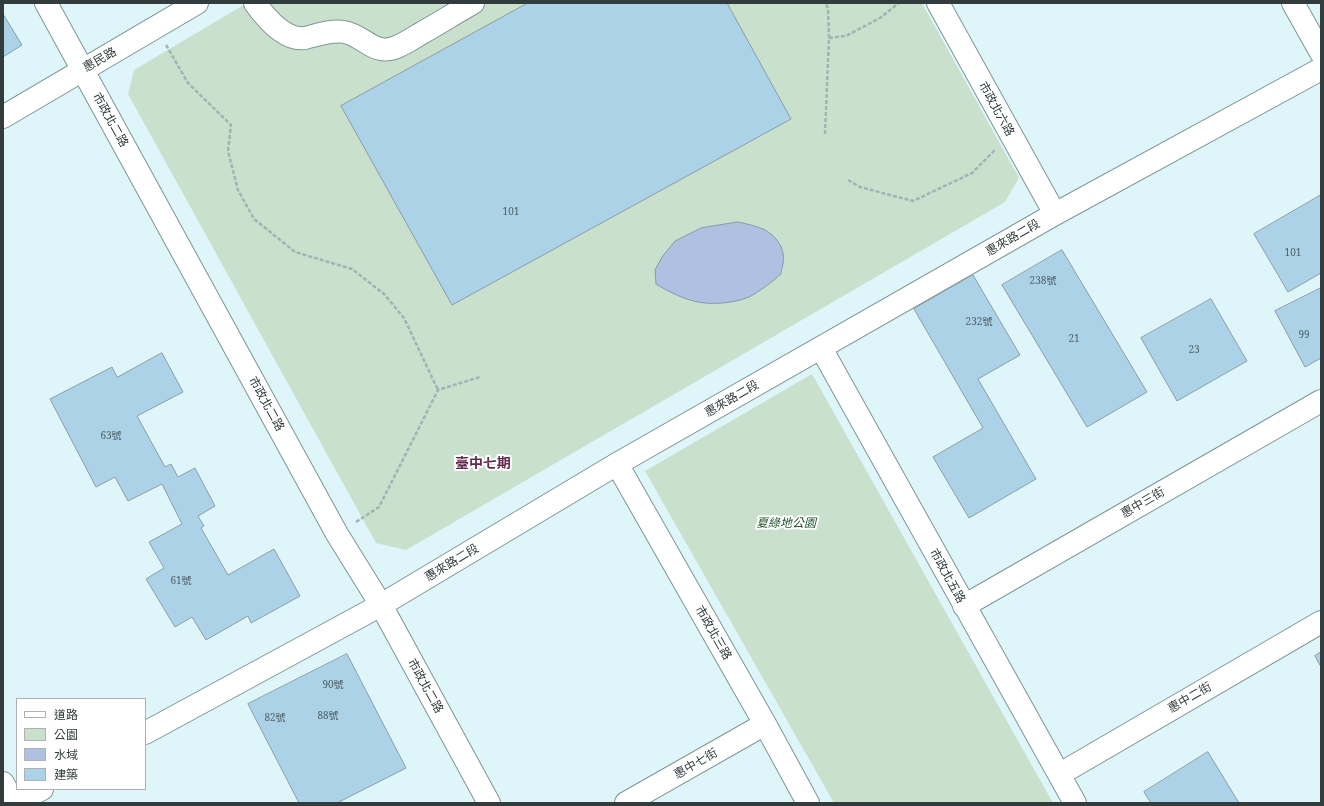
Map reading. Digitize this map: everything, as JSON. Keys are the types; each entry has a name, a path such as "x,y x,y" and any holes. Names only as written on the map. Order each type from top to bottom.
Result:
{"street":[{"name":"市政北二路","path":"46,3 337,534 381,605 489,803"},
{"name":"惠民路","path":"3,117 197,3"},
{"path":"255,3 265,17 278,29 289,35 303,38 331,32 343,32 357,36 368,44 382,50 394,48 409,41 473,3"},
{"name":"市政北六路","path":"938,3 1055,214"},
{"path":"1293,3 1321,53"},
{"name":"惠來路二段","path":"146,732 381,605 617,464 1055,214 1321,68"},
{"name":"市政北五路","path":"821,348 1075,803"},
{"name":"惠中三街","path":"964,606 1321,401"},
{"name":"市政北三路","path":"617,464 765,724 808,803"},
{"name":"惠中二街","path":"1060,774 1321,622"},
{"name":"惠中七街","path":"626,803 765,724"},
{"path":"3,783 15,803 40,790"}],"path":[{"path":"825,134 829,38 828,9 826,3"},
{"path":"829,38 846,36 880,18 899,3"},
{"path":"155,28 188,83 231,125 228,151 231,164 238,190 254,219 295,252 352,269 384,294 404,318 438,390"},
{"path":"848,180 860,187 913,201 972,173 1010,134"},
{"path":"337,534 379,507 438,390 480,377"}],"green space":[{"path":"247,3 922,3 1019,178 1005,202 406,550 376,543 128,94 134,70"},
{"name":"夏綠地公園","path":"812,374 1053,803 834,803 645,471"}],"water":[{"path":"738,222 765,230 778,241 781,246 783,251 783,262 781,274 771,283 749,297 737,301 717,303 704,303 687,299 656,284 655,270 662,257 675,241 701,228"}],"building":[{"path":"528,3 727,3 791,119 452,305 341,106"},
{"path":"3,14 22,45 3,57"},
{"path":"1321,195 1321,273 1288,292 1254,234"},
{"path":"1062,250 1147,392 1087,427 1002,285"},
{"path":"973,275 1020,355 978,379 1036,479 969,518 933,457 983,428 914,309"},
{"path":"1321,288 1321,358 1305,367 1275,311"},
{"path":"1211,299 1247,361 1177,401 1141,338"},
{"path":"162,353 183,392 137,416 165,467 171,464 178,477 195,468 215,506 198,516 204,526 201,528 228,575 274,549 300,596 251,623 248,616 206,640 192,617 175,627 146,579 164,568 149,542 182,524 162,484 128,501 115,477 96,487 50,399 112,367 117,377"},
{"path":"1321,652 1321,667 1315,656"},
{"path":"347,654 406,768 337,803 299,803 248,704"},
{"path":"1208,752 1239,803 1151,803 1144,792"}],"district":[{"name":"臺中七期","path":"483,464"}]}
